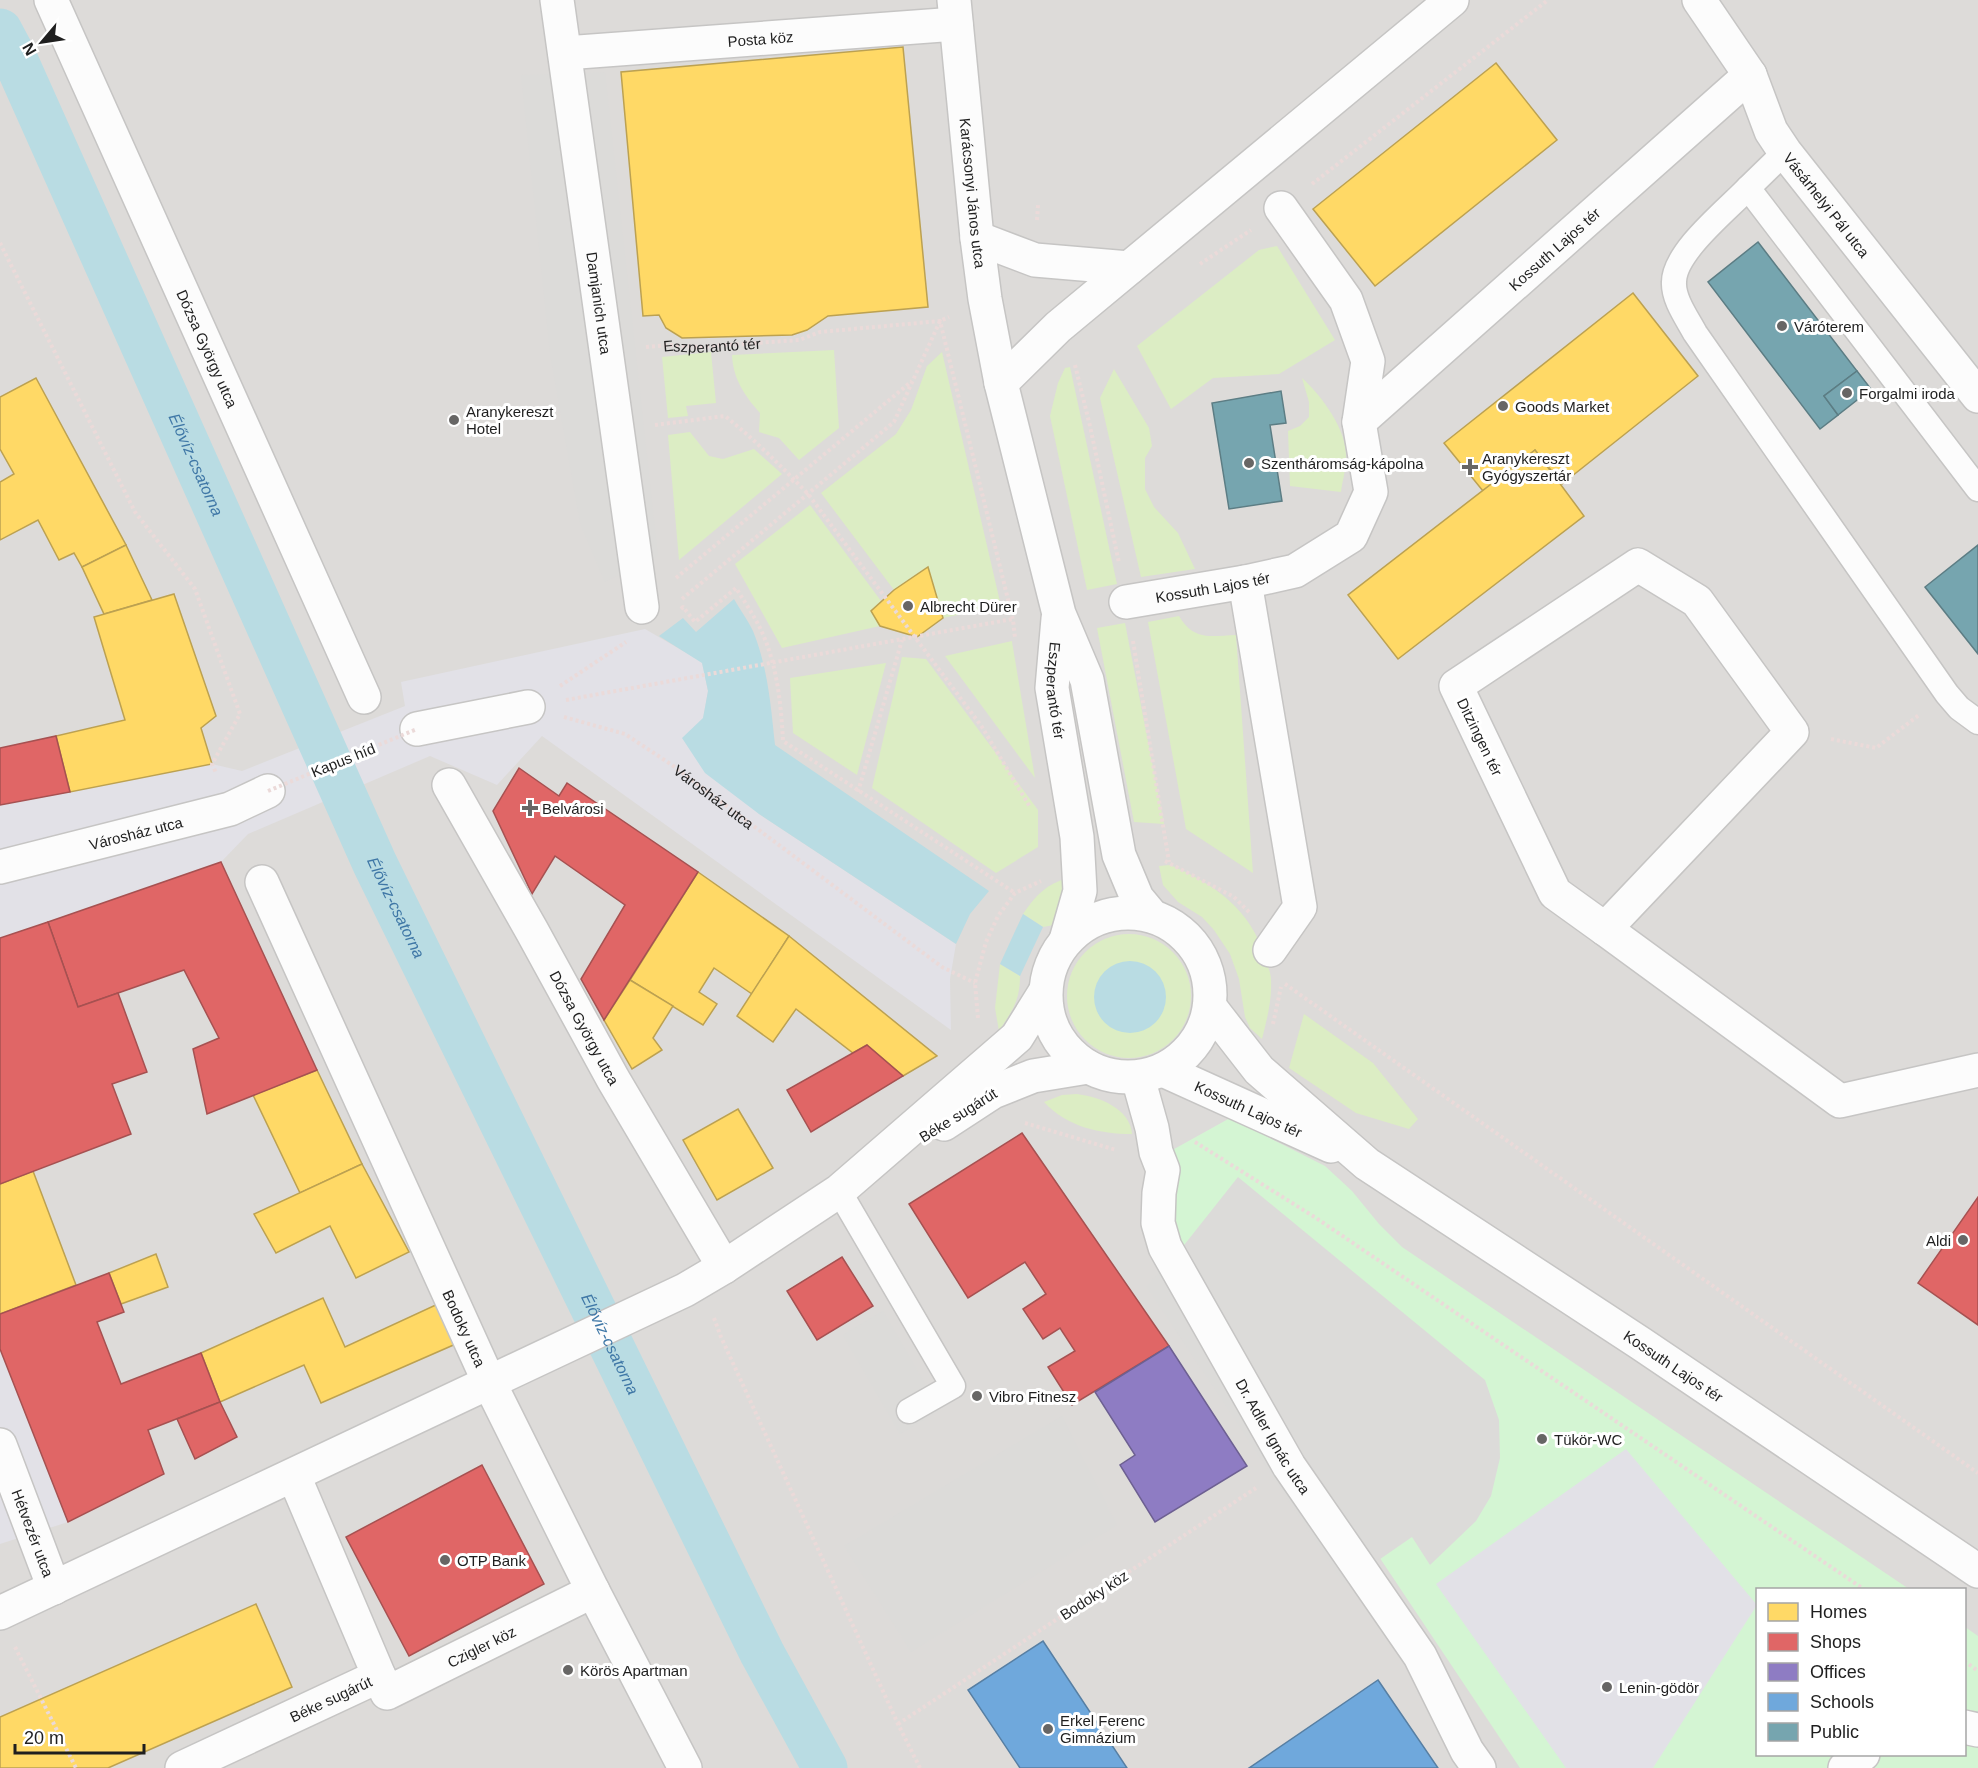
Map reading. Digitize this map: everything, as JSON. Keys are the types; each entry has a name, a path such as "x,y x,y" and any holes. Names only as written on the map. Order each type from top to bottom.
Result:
{"street":[{"name":"Dózsa György utca","path":"51,0 364,697"},
{"name":"Damjanich utca","path":"557,0 644,618"},
{"path":"1001,383 1058,327 1452,0"},
{"name":"Vásárhelyi Pál utca","path":"1699,0 1750,75 1771,130 1785,152 1978,396"},
{"name":"Posta köz","path":"566,52 955,12"},
{"name":"Karácsonyi János utca","path":"955,12 985,299 1001,383 1059,614"},
{"name":"Kossuth Lajos tér","path":"1359,422 1750,75"},
{"name":"Kossuth Lajos tér","path":"1126,602 1295,571 1351,536 1371,492 1359,422 1368,361 1346,300 1281,208"},
{"path":"977,238 1035,260 1129,268"},
{"name":"Ditzingen tér","path":"1605,929 1556,893 1456,686 1638,565 1697,602 1792,732"},
{"path":"1245,582 1300,907 1270,950"},
{"name":"Eszperantó tér","path":"1059,614 1087,680 1119,855 1137,898 1152,916"},
{"name":"Eszperantó tér","path":"1059,614 1052,688 1077,837 1080,891 1066,940"},
{"path":"417,729 528,707"},
{"path":"1792,732 1605,929 1840,1101 1978,1070"},
{"name":"Dózsa György utca","path":"449,784 613,1079 703,1279"},
{"name":"Városház utca","path":"0,867 230,809 268,791"},
{"name":"Bodoky utca","path":"262,882 489,1382 593,1591 685,1768"},
{"path":"1131,912 1152,916 1175,928 1194,945 1206,966 1210,1007 1199,1036 1184,1056 1150,1074 1114,1077 1088,1067 1073,1057 1061,1044 1048,1018 1045,993 1047,976 1052,961 1066,940 1082,926 1105,915 1131,912"},
{"path":"5,1626 54,1588 294,1476 703,1279 839,1191 1017,1037 1045,993"},
{"name":"Kossuth Lajos tér","path":"1210,1007 1259,1070 1368,1164 1640,1342 1978,1571"},
{"name":"Béke sugárút","path":"839,1191 993,1092 1033,1076 1088,1067"},
{"name":"Kossuth Lajos tér","path":"1150,1074 1368,1164"},
{"name":"Dr. Adler Ignác utca","path":"1150,1074 1152,1128 1156,1152 1163,1170 1159,1193 1158,1223 1166,1247 1289,1466 1420,1656 1467,1751 1479,1768"},
{"name":"Hétvezér utca","path":"0,1445 54,1588"},
{"name":"Béke sugárút","path":"182,1768 379,1676 294,1476"},
{"name":"Czigler köz","path":"379,1676 387,1693 593,1591"},
{"path":"1845,1768 1862,1756"}],"lane":[{"path":"1785,152 1683,254 1676,268 1674,281 1680,305 1695,333 1947,694 1959,708 1978,722"},
{"path":"1748,188 1978,489"},
{"path":"839,1191 953,1386 909,1411"}],"path":[{"path":"1198,265 1257,227 1548,0"},
{"path":"0,243 135,512 195,589 240,714 212,764 230,809"},
{"path":"677,603 894,422 940,321 985,299"},
{"path":"940,321 1012,620 1015,642"},
{"name":"Eszperantó tér","path":"607,350 799,340 820,332 940,321"},
{"path":"1058,327 1071,348 1090,426 1126,602 1169,862 1234,897 1251,913 1270,950 1282,982 1978,1473"},
{"path":"528,707 644,618 794,480 914,379"},
{"path":"618,430 725,416 753,438 808,494 916,637 982,727 1034,813 1032,801"},
{"path":"644,618 660,628 683,608 695,622 736,588 760,629 773,663 781,702 783,741 1015,893"},
{"path":"528,707 1012,620"},
{"path":"858,792 902,639"},
{"path":"1792,732 1876,748 1947,694"},
{"name":"Városház utca","path":"528,707 625,734 672,765 942,967 975,983"},
{"name":"Kapus híd","path":"268,791 417,729"},
{"path":"993,1092 1022,1122 1115,1150 1156,1152 1187,1137 1316,1218 1862,1588"},
{"path":"703,1279 721,1337 920,1768"},
{"name":"Bodoky köz","path":"898,1724 1289,1466"},
{"path":"5,1626 75,1768"},
{"path":"1966,1662 1978,1671"}],"shaded area":[{"path":"0,0 1978,0 1978,1768 0,1768"},
{"path":"605,72 658,556 605,582 580,523 550,354 521,75"},
{"path":"645,629 702,662 708,691 703,719 759,814 956,944 950,979 951,1030 542,736 497,785 430,756 248,834 221,862 0,938 0,805 212,764 242,771 405,706 401,682"},
{"path":"1238,1177 1485,1380 1499,1420 1500,1458 1491,1496 1476,1521 1430,1565 1412,1537 1344,1584 1146,1286 1177,1254"},
{"path":"883,1311 940,1410 900,1434 843,1335"},
{"path":"0,1349 68,1522 0,1544"},
{"path":"1062,1416 1117,1525 911,1652 844,1546"},
{"name":"Lenin-gödör","path":"1626,1449 1756,1607 1653,1768 1566,1768 1436,1584"}],"green space":[{"path":"1277,246 1335,340 1279,374 1213,378 1171,409 1137,346 1259,250"},
{"path":"834,350 839,428 799,460 779,438 759,432 760,413 741,387 732,355"},
{"path":"711,352 716,403 686,406 688,416 668,418 662,357"},
{"path":"942,352 1001,606 943,618 927,567 894,590 821,493 896,434 911,410 927,366"},
{"path":"1070,367 1117,584 1087,590 1050,416 1058,383 1065,368"},
{"path":"1114,369 1149,428 1152,446 1145,458 1145,489 1154,507 1178,533 1195,569 1141,577 1100,398"},
{"path":"1302,378 1325,404 1343,437 1346,459 1341,492 1290,486 1288,431 1300,426 1309,417 1309,402"},
{"path":"690,432 709,456 723,459 754,449 782,474 679,560 668,435"},
{"path":"810,505 881,601 871,611 880,626 782,648 735,564"},
{"path":"1179,616 1191,630 1203,635 1236,635 1253,873 1186,829 1148,622"},
{"path":"1125,623 1164,824 1134,822 1097,628"},
{"path":"1012,642 1035,778 945,656"},
{"path":"902,657 926,659 1038,810 1038,847 996,873 872,788"},
{"path":"886,663 857,775 793,733 790,678"},
{"path":"1170,865 1201,880 1229,900 1241,912 1259,941 1271,980 1270,1002 1262,1039 1250,1028 1245,1017 1239,979 1230,954 1202,917 1178,902 1163,885 1159,866"},
{"path":"1069,878 1054,925 1043,927 1023,914 1042,891 1054,883"},
{"path":"1129,934 1153,939 1173,952 1186,972 1191,996 1186,1020 1173,1040 1153,1053 1129,1058 1105,1053 1085,1040 1072,1020 1067,996 1072,972 1085,952 1105,939"},
{"path":"1000,964 1020,976 1020,985 1017,999 999,1031 995,1008"},
{"path":"1304,1014 1373,1063 1418,1119 1409,1129 1356,1113 1289,1068"},
{"path":"1077,1094 1112,1105 1126,1117 1132,1134 1108,1133 1074,1123 1053,1111 1044,1102 1062,1095"},
{"path":"1230,1118 1325,1166 1352,1191 1379,1224 1402,1247 1908,1588 1756,1588 1756,1756 1966,1756 1966,1628 1978,1636 1978,1768 1520,1768 1177,1254 1167,1153"}],"water":[{"path":"734,599 753,631 762,659 775,745 989,891 970,914 956,944 759,814 705,773 682,738 703,718 708,691 702,663 659,636 683,618 696,632"},
{"path":"1023,914 1043,927 1020,976 1000,964"},
{"path":"1130,961 1150,967 1160,977 1166,997 1160,1017 1150,1027 1130,1033 1110,1027 1100,1017 1094,997 1100,977 1110,967"}],"building: Homes":[{"path":"903,47 928,307 828,316 807,330 792,335 682,338 666,328 659,315 643,316 621,72"},
{"path":"1496,63 1557,140 1375,286 1313,209"},
{"path":"1633,293 1698,376 1562,484 1535,450 1483,491 1444,443"},
{"path":"36,378 126,545 82,567 74,553 59,560 38,520 0,540 0,482 14,474 0,449 0,397"},
{"path":"1535,450 1584,516 1398,659 1348,595"},
{"path":"126,545 152,600 104,614 82,567"},
{"name":"Albrecht Dürer","path":"928,567 943,618 917,637 880,626 871,611 894,590"},
{"path":"174,594 216,716 201,728 212,764 70,792 56,736 125,720 94,617"},
{"path":"698,872 789,936 752,994 714,968 699,992 717,1004 703,1025 630,980"},
{"path":"789,936 937,1056 903,1076 867,1045 853,1053 796,1009 773,1042 737,1016"},
{"path":"630,980 673,1006 653,1038 662,1050 632,1069 604,1020"},
{"path":"317,1070 362,1164 300,1193 253,1095"},
{"path":"738,1109 773,1168 717,1200 683,1140"},
{"path":"362,1164 409,1252 356,1278 330,1226 276,1253 254,1214"},
{"path":"33,1171 76,1285 0,1314 0,1184"},
{"path":"156,1254 168,1287 121,1304 109,1273"},
{"path":"323,1298 345,1347 440,1303 458,1343 321,1403 304,1365 220,1402 201,1353"},
{"path":"256,1604 292,1687 108,1768 0,1768 0,1717"}],"building: Shops":[{"path":"56,736 70,792 0,805 0,748"},
{"path":"519,768 559,796 567,783 698,872 604,1020 581,979 625,905 555,856 532,894 493,811"},
{"path":"221,862 317,1070 207,1114 193,1049 219,1038 184,970 78,1007 48,922"},
{"path":"48,922 78,1007 118,993 147,1072 112,1084 131,1134 0,1184 0,938"},
{"path":"867,1045 903,1076 811,1132 787,1090"},
{"path":"1022,1133 1169,1346 1072,1405 1048,1367 1075,1351 1060,1328 1043,1339 1023,1309 1046,1294 1025,1262 968,1298 909,1204"},
{"name":"Aldi","path":"1978,1197 1978,1325 1918,1283"},
{"path":"842,1257 873,1306 817,1340 787,1291"},
{"path":"109,1273 124,1312 97,1322 121,1384 201,1353 220,1402 148,1430 164,1474 68,1522 0,1349 0,1314"},
{"path":"220,1402 237,1437 195,1459 177,1419"},
{"name":"OTP Bank","path":"482,1465 544,1584 409,1656 346,1537"}],"building: Offices":[{"path":"1169,1346 1247,1466 1155,1522 1120,1465 1135,1455 1095,1392"}],"building: Schools":[{"name":"Erkel Ferenc Gimnázium","path":"1043,1641 1127,1768 1020,1768 968,1690"},
{"path":"1378,1680 1438,1768 1249,1768"}],"building: Public":[{"name":"Váróterem","path":"1758,242 1857,371 1824,396 1838,415 1820,429 1708,282"},
{"name":"Forgalmi iroda","path":"1857,371 1871,389 1838,415 1824,396"},
{"name":"Szentháromság-kápolna","path":"1281,391 1286,423 1270,425 1282,501 1229,509 1212,403"},
{"path":"1978,545 1978,654 1925,587"}],"waterway":[{"name":"Élővíz-csatorna","path":"0,31 15,59 375,864 762,1653 825,1768"}],"place":[{"name":"Váróterem","path":"1782,326"},
{"name":"Forgalmi iroda","path":"1847,393"},
{"name":"Goods Market","path":"1503,406"},
{"name":"Aranykereszt Hotel","path":"454,420"},
{"name":"Szentháromság-kápolna","path":"1249,463"},
{"name":"Aranykereszt Gyógyszertár","path":"1470,467"},
{"name":"Albrecht Dürer","path":"908,606"},
{"name":"Belvárosi","path":"530,808"},
{"name":"Aldi","path":"1963,1240"},
{"name":"Vibro Fitnesz","path":"977,1396"},
{"name":"Tükör-WC","path":"1542,1439"},
{"name":"OTP Bank","path":"445,1560"},
{"name":"Körös Apartman","path":"568,1670"},
{"name":"Lenin-gödör","path":"1607,1687"},
{"name":"Erkel Ferenc Gimnázium","path":"1048,1729"}]}
